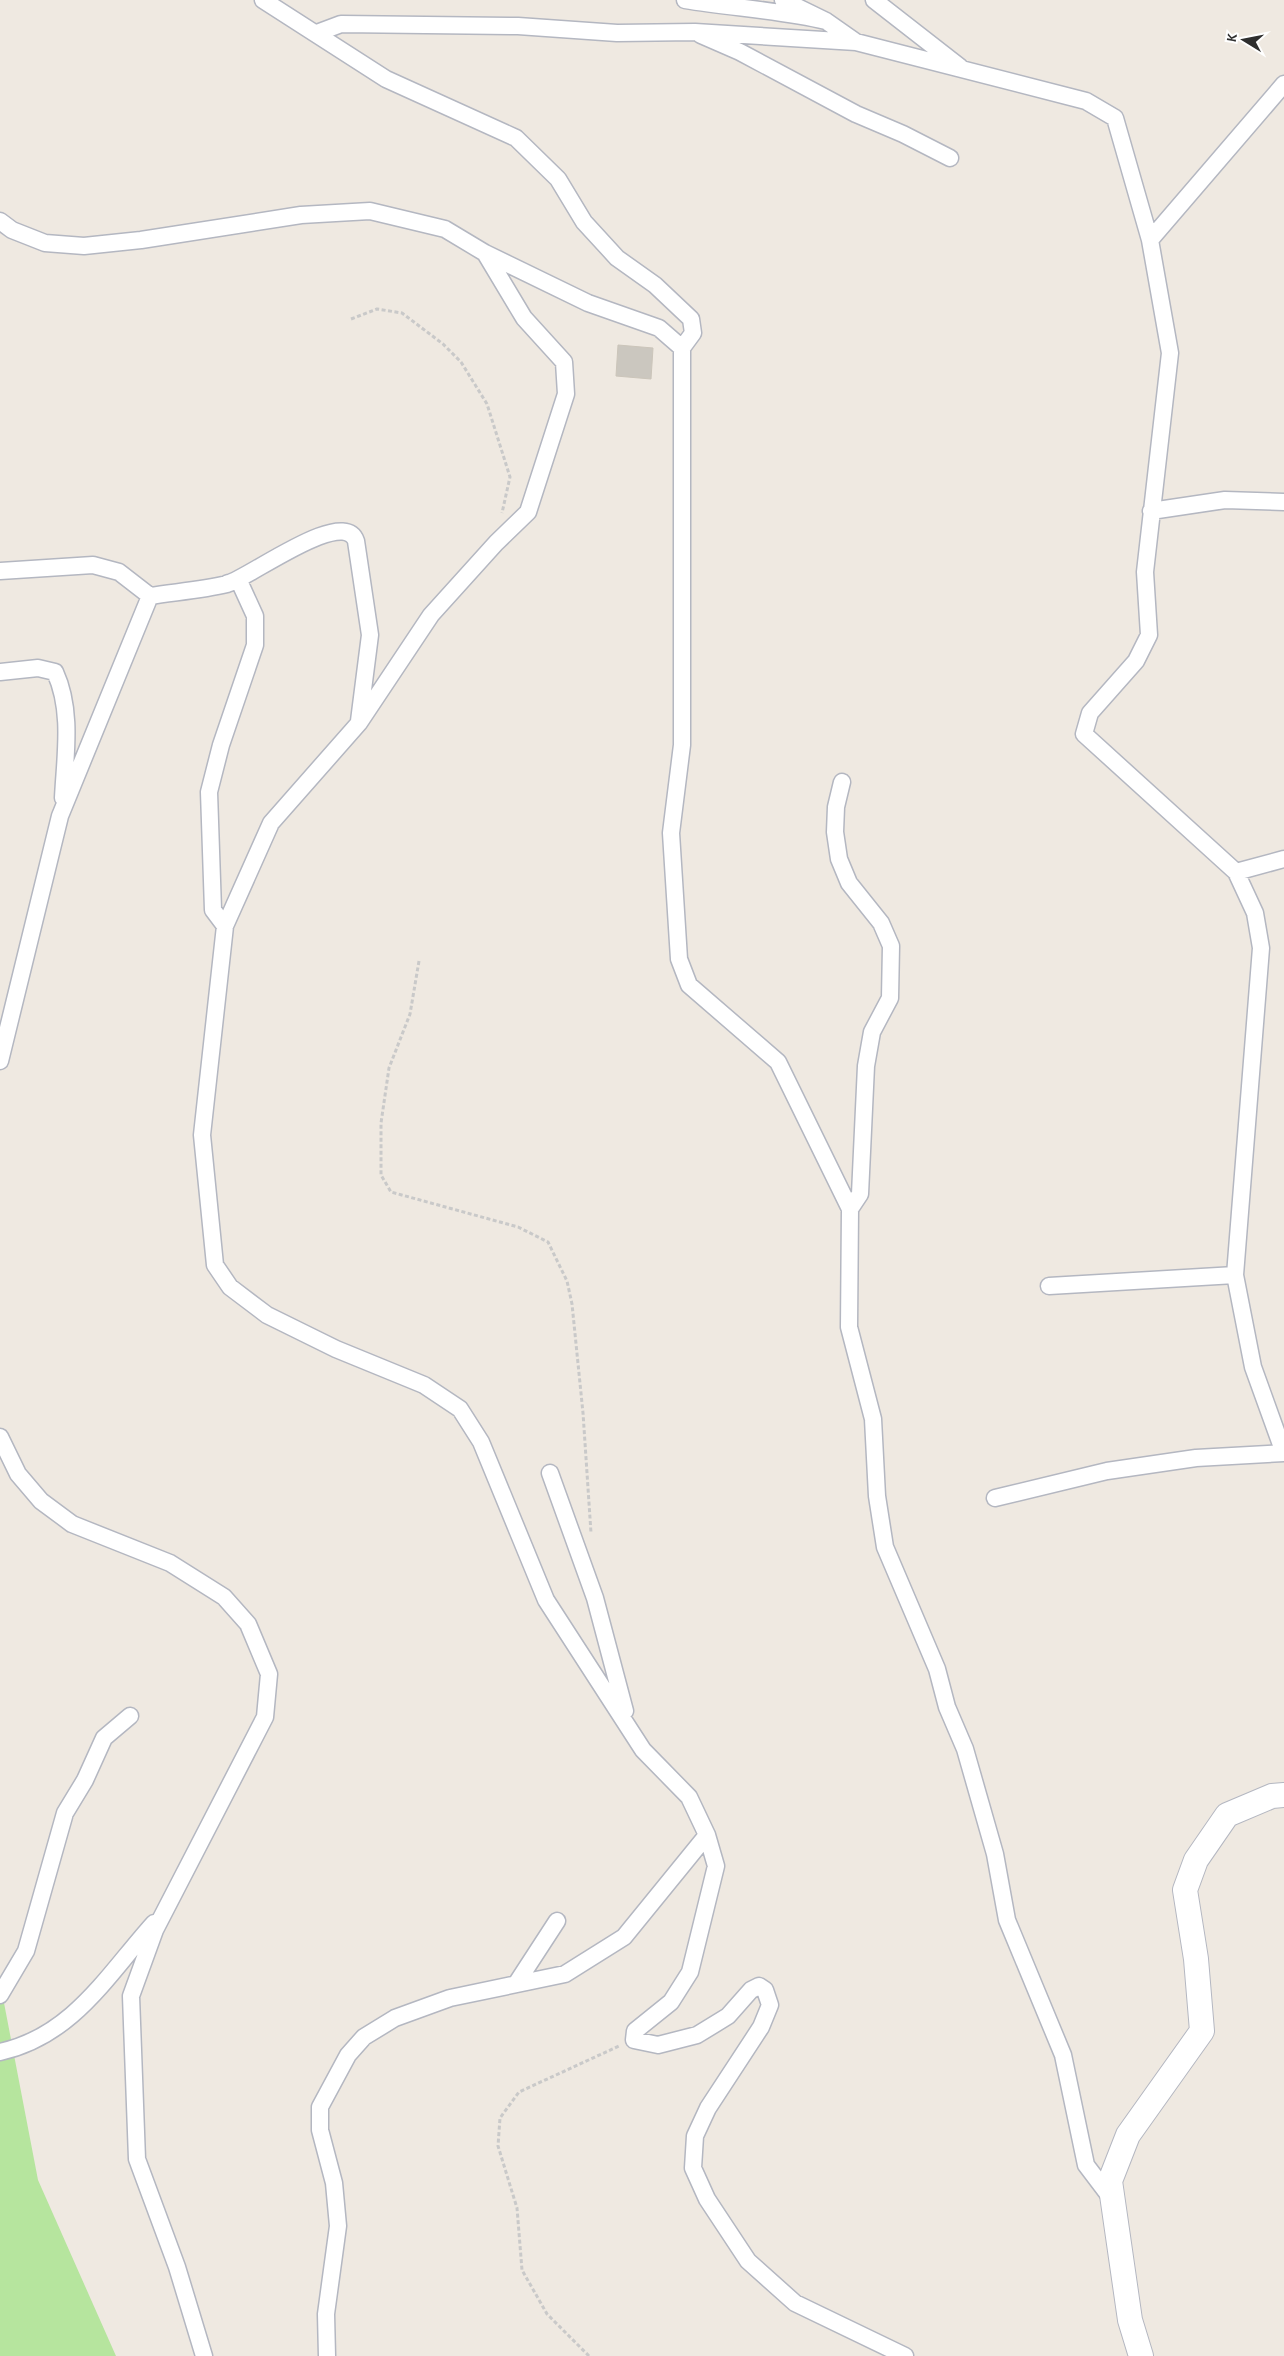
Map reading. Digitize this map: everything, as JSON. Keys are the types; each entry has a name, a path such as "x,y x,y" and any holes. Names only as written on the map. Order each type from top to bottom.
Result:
{"street":[{"path":"263,0 386,79 516,138 558,180 584,222 618,258 655,285 691,318 693,333 682,348 682,745 671,834 679,959 689,985 778,1062 850,1209 849,1327 873,1419 877,1496 886,1547 936,1669 947,1707 965,1749 995,1854 1007,1920 1064,2055 1086,2165 1112,2200"},
{"path":"685,0 727,8 802,16 826,21"},
{"path":"783,0 826,21 856,42"},
{"path":"874,0 968,72"},
{"path":"317,33 341,24 518,26 617,33 695,32 856,42 968,72 1086,100 1115,118 1150,240 1170,353 1145,572 1149,635 1136,660 1090,713 1084,734 1236,872 1255,912 1261,948 1235,1274 1252,1367 1284,1453 1196,1458 1106,1471 995,1498"},
{"path":"695,32 740,52 856,114 903,134 950,158"},
{"path":"1150,240 1284,84"},
{"path":"0,221 12,230 44,244 84,246 141,240 301,215 370,211 445,229 485,253 588,303 659,328 682,348"},
{"path":"485,253 524,318 564,362 566,394 528,512 496,543 431,615 359,723 271,823 225,926 202,1135 215,1265 230,1287 268,1315 336,1349 424,1385 460,1409 481,1442 546,1600 630,1727 643,1750 689,1797 707,1835 716,1866 690,1972 671,2002 635,2031 634,2040 658,2045 697,2035 728,2016 751,1990 759,1986 765,1990 770,2005 761,2027 708,2108 696,2136 693,2168 707,2199 748,2261 795,2303 905,2356"},
{"path":"1151,511 1225,500 1284,502"},
{"path":"228,583 322,534 340,529 354,535 370,635 359,723"},
{"path":"0,571 93,565 119,572 150,596 239,582 255,616 255,645 221,746 209,792 213,910 225,926"},
{"path":"0,1061 62,810 150,596"},
{"path":"0,672 38,668 55,672 62,686 66,716 62,810"},
{"path":"842,782 836,807 834,832 839,859 849,883 881,923 891,946 890,998 872,1032 866,1066 860,1194 850,1209"},
{"path":"1236,872 1284,859"},
{"path":"1049,1286 1235,1274"},
{"path":"0,1437 18,1474 41,1501 72,1524 170,1562 224,1597 248,1624 269,1674 265,1717 155,1930 131,1996 137,2159 177,2267 204,2356"},
{"path":"550,1473 595,1598 630,1727"},
{"path":"0,1995 26,1951 65,1813 86,1780 104,1738 130,1716"},
{"path":"1141,2356 1130,2320 1110,2181 1128,2135 1202,2032 1196,1959 1185,1890 1196,1860 1227,1815 1272,1796 1284,1795"},
{"path":"327,2356 326,2314 338,2226 334,2183 320,2130 320,2107 348,2054 364,2037 395,2018 450,1998 565,1974 624,1938 707,1835"},
{"path":"0,2052 16,2048 61,2025 92,1997 164,1912"},
{"path":"516,1984 557,1921"}],"path":[{"path":"351,319 376,310 402,313 443,344 461,362 487,404 510,477 496,543"},
{"path":"419,961 410,1014 389,1068 381,1123 381,1175 391,1192 518,1227 548,1242 567,1281 572,1304 583,1413 591,1540"},
{"path":"588,2356 547,2314 522,2270 517,2208 498,2146 500,2118 519,2092 634,2040"}],"green space":[{"path":"0,1982 38,2180 116,2356 0,2356"}],"building":[{"path":"618,345 653,348 651,379 616,376"}]}
